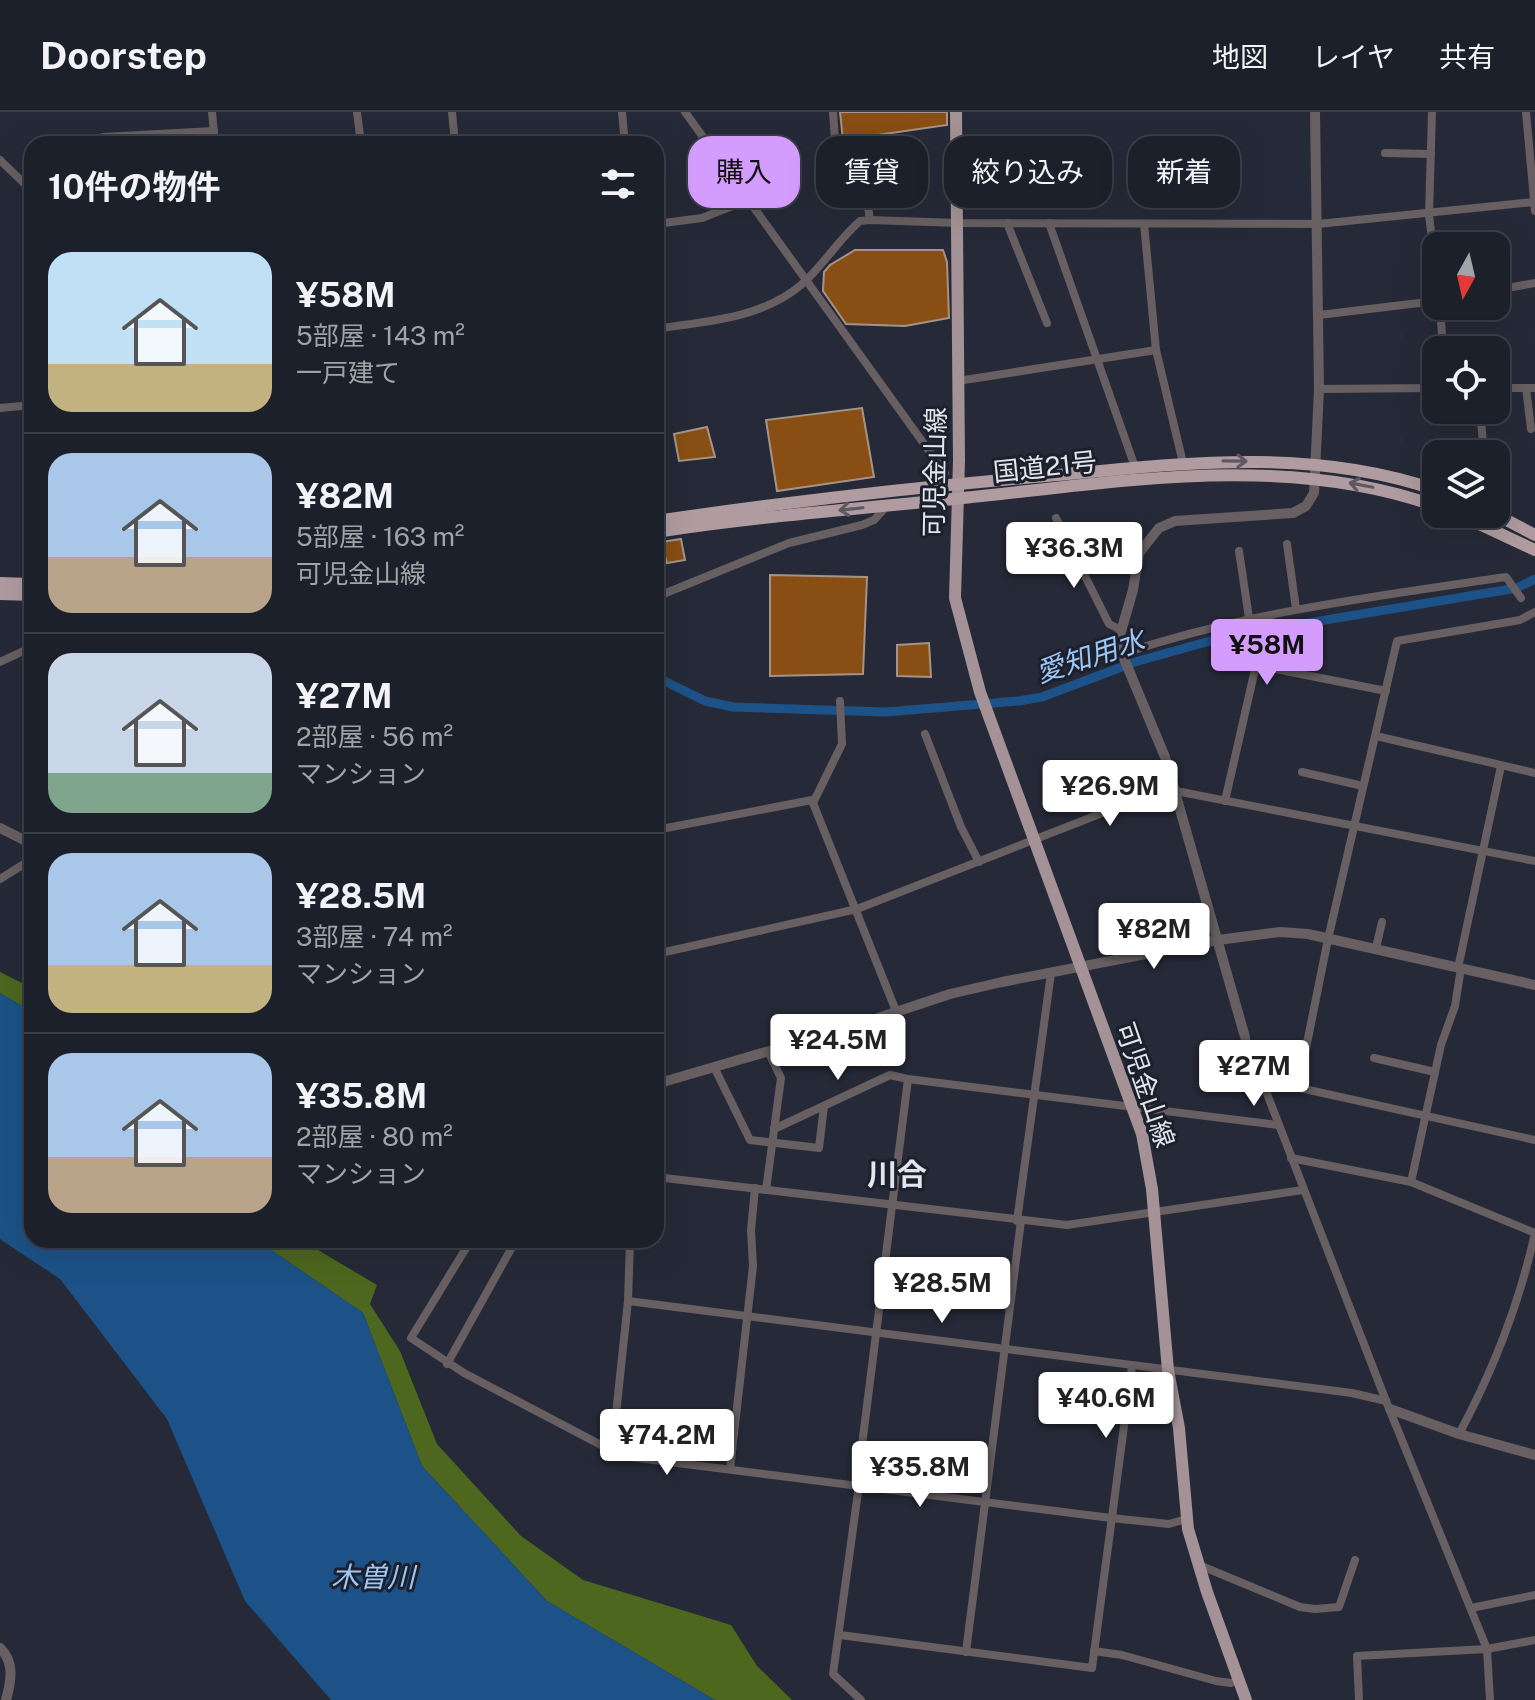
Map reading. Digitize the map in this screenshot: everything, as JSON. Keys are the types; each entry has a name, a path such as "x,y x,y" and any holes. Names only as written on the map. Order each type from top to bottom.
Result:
{"highway":[{"name":"国道21号","path":"664,520 958,483 1183,463 1318,464 1374,473 1422,486"},
{"name":"国道21号","path":"664,531 1215,475 1317,478 1372,487 1422,502"},
{"path":"1510,522 1535,535"},
{"path":"1488,528 1535,550"},
{"path":"0,583 24,584"},
{"path":"0,594 24,595"}],"main road":[{"name":"可児金山線","path":"956,112 958,499 955,598 980,692 1133,1107 1148,1161 1168,1370 1179,1428 1186,1519 1197,1564 1246,1700"}],"street":[{"path":"212,112 214,136"},
{"path":"357,112 360,136"},
{"path":"452,112 454,136"},
{"path":"622,112 624,136"},
{"path":"685,112 702,136"},
{"path":"833,112 835,139 867,201 870,220"},
{"path":"1315,112 1319,389 1318,464 1312,500 1293,513 1175,521 1159,528 1139,553 1133,590 1121,630 1123,656 1175,788 1259,1079 1487,1649 1490,1700"},
{"path":"1431,232 1432,112"},
{"path":"664,328 755,311 806,280 860,221 1318,224 1534,207 1526,112"},
{"path":"122,136 214,131"},
{"path":"1385,153 1431,154"},
{"path":"0,160 24,182"},
{"path":"664,223 702,218 728,208"},
{"path":"754,208 945,473"},
{"path":"1007,223 1047,323"},
{"path":"1049,223 1135,467"},
{"path":"1144,224 1156,350 1183,463"},
{"path":"1510,287 1535,283"},
{"path":"1319,315 1422,303"},
{"path":"958,381 1156,350"},
{"path":"1319,389 1422,388"},
{"path":"1510,388 1531,388 1531,429"},
{"path":"0,408 24,406"},
{"path":"664,594 789,543 862,525 874,520 887,506"},
{"path":"1056,518 1109,624 1121,630"},
{"path":"1287,544 1296,609"},
{"path":"1239,551 1249,618"},
{"path":"1123,656 1249,618 1506,577 1520,596"},
{"path":"1298,1088 1328,939 1397,641 1520,620 1535,612"},
{"path":"0,662 24,651"},
{"path":"1225,801 1256,665 1386,691"},
{"path":"813,803 842,744 840,701"},
{"path":"925,734 961,827 979,862"},
{"path":"1376,736 1535,773"},
{"path":"1411,1182 1441,1045 1455,1006 1459,968 1501,766"},
{"path":"1302,772 1363,786"},
{"path":"664,952 857,909 1175,788 1225,801 1535,861"},
{"path":"664,828 812,800 896,1011"},
{"path":"0,828 24,840"},
{"path":"0,879 24,864"},
{"path":"1376,948 1382,922"},
{"path":"664,1082 963,991 1218,940 1293,932 1535,985"},
{"path":"966,1652 1051,973"},
{"path":"766,1190 781,1078 768,1051"},
{"path":"1374,1058 1435,1072"},
{"path":"714,1067 750,1140 819,1148 824,1106"},
{"path":"774,1129 890,1075 1278,1125"},
{"path":"861,1700 833,1674 908,1079"},
{"path":"1259,1079 1535,1140"},
{"path":"1291,1158 1411,1182 1535,1233 1523,1289 1507,1332 1459,1434"},
{"path":"664,1178 1067,1225 1303,1190"},
{"path":"730,1469 753,1266 751,1230 755,1188"},
{"path":"466,1248 411,1338 447,1364 612,1452 1111,1518 1169,1524 1186,1519"},
{"path":"447,1364 512,1248"},
{"path":"612,1452 628,1301 630,1248"},
{"path":"628,1301 1352,1393 1459,1434 1535,1455"},
{"path":"840,1635 1092,1668 1132,1366"},
{"path":"1197,1564 1300,1607 1315,1609 1341,1604 1355,1560"},
{"path":"1471,1608 1535,1595"},
{"path":"1359,1700 1357,1656 1487,1649 1535,1640"},
{"path":"0,1648 11,1667 6,1700"},
{"path":"1094,1651 1122,1655 1216,1681 1231,1683 1239,1680"}],"green space":[{"path":"0,972 24,984 24,1007 0,993"},
{"path":"269,1248 315,1248 377,1285 370,1304 400,1351 437,1444 521,1536 583,1580 731,1625 757,1666 792,1700 715,1700 547,1601 422,1466 363,1313"}],"water":[{"name":"木曽川","path":"0,993 24,1007 24,1248 269,1248 363,1313 422,1466 547,1601 715,1700 331,1700 245,1601 167,1419 60,1279 0,1239"}],"building":[{"path":"840,112 947,112 947,125 871,136 843,136"},
{"path":"855,250 943,250 947,262 949,318 905,326 846,324 823,291 824,272"},
{"path":"862,408 874,477 777,491 766,420"},
{"path":"707,427 715,457 679,461 674,434"},
{"path":"681,539 685,560 667,563 664,542"},
{"path":"770,575 867,577 863,674 770,676"},
{"path":"929,643 931,677 897,676 897,645"}],"waterway":[{"name":"愛知用水","path":"664,681 705,701 733,707 886,712 1019,701 1042,697 1135,662 1224,637 1517,588 1535,579"}],"district":[{"name":"川合","path":"897,1175"}]}
